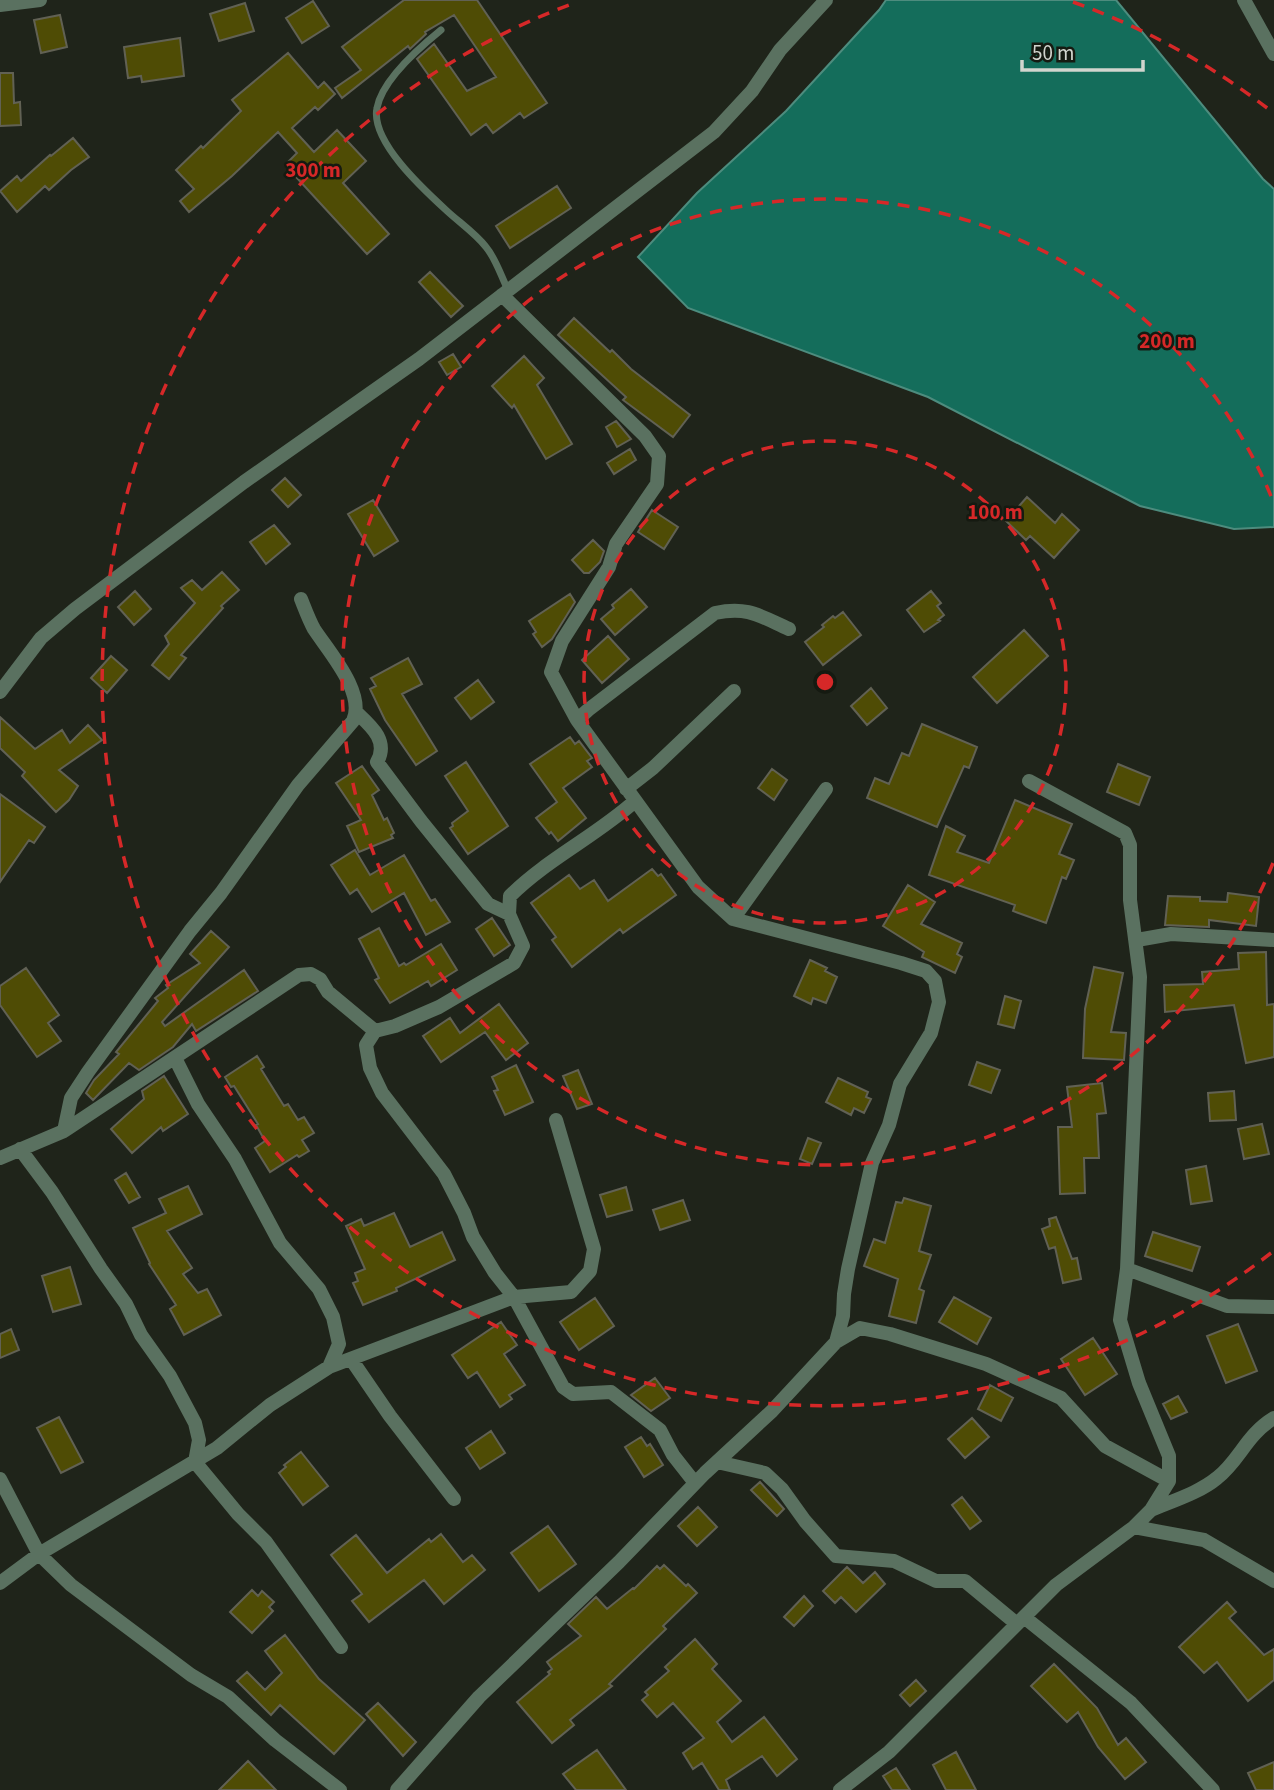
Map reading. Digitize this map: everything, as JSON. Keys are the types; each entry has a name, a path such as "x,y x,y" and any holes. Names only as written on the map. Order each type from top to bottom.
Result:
{"street":[{"path":"0,5 40,0"},
{"path":"0,692 41,638 75,609 244,482 418,359 714,131 752,92 780,50 826,0"},
{"path":"1244,0 1273,47"},
{"path":"505,293 645,436 659,456 657,484 617,544 608,567 562,641 551,672 577,720 698,887 733,919 926,971 938,988 939,1002 931,1033 900,1084 889,1125 872,1163 848,1269 844,1316 836,1342"},
{"path":"301,599 313,627 334,656 352,689 357,713 373,727 381,744 377,762 488,904 509,914"},
{"path":"577,720 715,612 735,609 789,629"},
{"path":"626,789 653,768 734,691"},
{"path":"64,1131 71,1098 88,1072 298,785 344,734 357,713"},
{"path":"840,1790 889,1752 1056,1585 1134,1527 1151,1510 1169,1480 1169,1456 1139,1383 1120,1320 1127,1269 1140,977 1130,900 1130,845 1125,833 1029,780"},
{"path":"733,919 826,789"},
{"path":"635,801 510,896 509,914 523,946 514,963 439,1007 395,1026 375,1031 366,1045 370,1068 382,1093 444,1174 473,1237 495,1273 514,1297 563,1387 573,1394 611,1392 660,1430 673,1455 695,1483"},
{"path":"1136,940 1171,934 1274,940"},
{"path":"0,1157 64,1131 299,975 311,974 320,979 328,992 375,1031"},
{"path":"175,1058 198,1104 235,1159 280,1244 319,1289 333,1317 338,1344 329,1367"},
{"path":"0,1583 39,1554 195,1462 270,1405 329,1367 514,1297 571,1292 590,1271 594,1249 556,1120"},
{"path":"20,1149 52,1192 126,1304 141,1335 170,1376 195,1423 200,1440 195,1462"},
{"path":"1127,1269 1227,1306 1274,1307"},
{"path":"397,1790 479,1697 619,1562 695,1483 772,1411 836,1342 860,1328 890,1334 986,1364 1061,1398 1105,1446 1169,1480"},
{"path":"351,1359 390,1416 454,1499"},
{"path":"1151,1510 1216,1480 1261,1425 1274,1418"},
{"path":"195,1462 238,1514 266,1542 341,1647"},
{"path":"717,1462 765,1473 782,1489 805,1521 836,1556 894,1561 936,1581 965,1581 1131,1703 1213,1790"},
{"path":"0,1479 39,1554 71,1585 191,1675 228,1697 275,1740 340,1790"},
{"path":"1134,1527 1204,1539 1274,1581"}],"lane":[{"path":"440,30 418,49 388,83 377,108 378,129 407,172 489,250 505,293"}],"water":[{"path":"886,0 1116,0 1274,189 1274,527 1234,529 1140,506 928,397 688,308 638,257 697,193 786,111"}],"building":[{"path":"404,0 477,0 547,103 524,118 520,113 493,133 486,124 471,135 417,59 434,44 467,91 496,77 454,15 425,32 410,49 408,46 342,98 335,88 361,70 342,47"},
{"path":"313,1 329,26 302,43 286,18"},
{"path":"245,3 254,31 219,41 210,14"},
{"path":"60,15 67,47 41,53 34,20"},
{"path":"180,38 184,76 142,82 141,76 128,78 124,47"},
{"path":"288,53 318,88 324,82 335,94 318,110 315,107 292,128 314,152 337,130 366,161 343,183 389,234 367,254 285,165 297,153 278,132 189,212 180,201 194,189 176,170 241,111 232,100"},
{"path":"0,73 13,73 14,103 20,102 21,125 0,126"},
{"path":"73,138 89,157 49,190 45,186 17,212 0,191 17,176 21,181"},
{"path":"557,186 571,208 510,248 496,226"},
{"path":"430,272 463,306 451,317 419,282"},
{"path":"574,318 610,352 612,350 631,369 690,415 673,437 623,400 626,397 558,335"},
{"path":"453,354 461,367 447,375 439,362"},
{"path":"524,356 544,378 537,385 572,444 546,459 514,405 512,408 492,386"},
{"path":"616,421 631,439 617,447 606,427"},
{"path":"630,449 636,460 614,474 607,463"},
{"path":"285,478 301,495 288,507 272,490"},
{"path":"1027,497 1055,523 1062,514 1079,530 1054,558 1030,536 1026,540 1006,521"},
{"path":"373,500 398,541 374,556 348,514"},
{"path":"652,510 678,527 664,549 638,532"},
{"path":"274,525 290,544 266,564 250,542"},
{"path":"593,540 604,551 600,562 589,573 584,573 572,560"},
{"path":"222,572 239,590 221,606 223,608 181,655 186,658 169,679 152,665 169,644 165,636 195,603 181,588 192,580 202,590"},
{"path":"631,589 647,607 615,635 601,619 614,608 612,605"},
{"path":"135,591 151,609 134,625 118,607"},
{"path":"931,591 941,603 937,606 944,615 924,632 907,610"},
{"path":"570,594 575,602 552,639 542,647 533,634 536,632 529,621"},
{"path":"843,612 861,635 823,665 805,642 833,616 835,618"},
{"path":"1024,630 1048,656 997,703 973,677"},
{"path":"608,636 629,659 602,683 582,660"},
{"path":"111,656 127,670 107,693 91,678"},
{"path":"408,658 422,684 402,694 437,751 416,765 385,720 370,689 376,686 371,678"},
{"path":"478,680 494,702 471,719 455,698"},
{"path":"871,688 887,708 867,725 851,706"},
{"path":"0,717 35,749 62,730 70,743 88,725 102,740 59,770 78,786 69,800 56,812 22,776 25,772 0,748"},
{"path":"922,724 977,747 969,768 964,766 937,827 867,798 875,778 889,784 902,753 909,756"},
{"path":"570,737 575,744 579,741 592,758 587,761 592,767 563,788 586,818 558,841 536,818 557,802 530,764"},
{"path":"466,762 508,826 468,854 450,828 452,823 468,811 445,776"},
{"path":"1118,764 1150,777 1139,805 1107,792"},
{"path":"362,766 379,790 372,795 384,820 387,818 394,833 391,835 393,838 359,852 347,826 361,820 336,783"},
{"path":"772,769 787,780 774,800 758,788"},
{"path":"0,794 45,827 34,843 29,840 0,882"},
{"path":"1015,800 1072,824 1059,854 1074,860 1066,879 1062,877 1046,923 1013,911 1015,905 929,875 946,826 965,836 957,852 989,863"},
{"path":"355,850 370,875 404,855 431,901 435,899 450,922 426,935 404,893 372,912 357,889 350,894 331,865"},
{"path":"652,869 658,876 661,874 676,895 623,933 620,929 572,967 552,940 556,937 531,903 569,875 580,889 594,880 608,901"},
{"path":"908,885 935,902 921,924 962,943 957,954 962,957 955,973 922,957 924,952 883,926"},
{"path":"1228,893 1259,897 1256,926 1209,920 1209,927 1165,925 1168,896 1200,897 1200,901 1227,902"},
{"path":"492,918 510,945 494,956 476,929"},
{"path":"379,928 399,966 404,963 406,965 441,944 457,970 431,986 428,981 390,1003 375,980 379,978 359,939"},
{"path":"211,931 229,947 162,1022 165,1026 244,970 258,991 196,1031 192,1024 173,1047 139,1070 129,1063 93,1100 86,1093 94,1080 119,1054 116,1052 158,1001 155,998 168,988 166,985 200,963 190,954"},
{"path":"1266,952 1267,1005 1274,1004 1274,1057 1246,1063 1234,1005 1165,1012 1164,985 1203,984 1202,972 1239,969 1238,953"},
{"path":"810,960 827,968 825,971 837,977 826,1003 813,998 811,1004 794,996"},
{"path":"1094,967 1123,973 1111,1032 1126,1033 1124,1060 1083,1058 1085,1009"},
{"path":"26,968 59,1015 48,1023 61,1041 37,1057 0,1005 0,986"},
{"path":"1005,996 1021,1001 1014,1028 998,1024"},
{"path":"499,1004 528,1043 506,1060 485,1032 441,1062 423,1036 450,1018 460,1033"},
{"path":"257,1056 264,1067 261,1069 284,1106 288,1104 298,1120 304,1117 314,1133 302,1140 309,1151 299,1157 297,1155 270,1172 255,1148 265,1141 256,1125 258,1124 234,1086 231,1087 225,1077"},
{"path":"977,1062 1000,1070 991,1093 969,1085"},
{"path":"516,1065 533,1102 505,1115 494,1091 498,1090 492,1077"},
{"path":"578,1070 592,1104 577,1109 563,1076"},
{"path":"164,1076 188,1114 163,1131 161,1127 132,1153 111,1129 144,1099 142,1091"},
{"path":"838,1078 868,1092 866,1097 871,1099 864,1113 854,1108 851,1115 826,1102"},
{"path":"1102,1083 1106,1113 1097,1114 1099,1158 1084,1158 1085,1193 1060,1194 1058,1127 1072,1127 1067,1087"},
{"path":"1234,1091 1236,1120 1210,1121 1208,1093"},
{"path":"1262,1124 1269,1154 1244,1159 1238,1129"},
{"path":"808,1138 821,1143 812,1164 800,1159"},
{"path":"1206,1166 1212,1201 1191,1204 1186,1170"},
{"path":"126,1173 140,1197 129,1203 115,1180"},
{"path":"188,1186 202,1214 167,1231 192,1268 183,1274 198,1293 207,1289 221,1315 184,1335 170,1309 176,1305 149,1264 133,1228 166,1213 159,1199"},
{"path":"626,1187 632,1210 607,1217 600,1195"},
{"path":"904,1198 931,1206 919,1251 931,1255 919,1289 924,1291 916,1323 889,1316 898,1279 864,1266 874,1239 885,1243 896,1202 902,1203"},
{"path":"683,1200 690,1220 660,1230 653,1210"},
{"path":"394,1213 410,1247 442,1232 455,1260 396,1288 397,1291 363,1305 353,1283 358,1281 355,1273 365,1269 346,1226 361,1219 364,1226"},
{"path":"1056,1217 1072,1259 1077,1258 1081,1279 1063,1283 1055,1247 1049,1249 1042,1229 1050,1226 1049,1219"},
{"path":"1153,1232 1200,1247 1192,1271 1145,1256"},
{"path":"70,1267 81,1304 53,1312 42,1276"},
{"path":"954,1297 991,1318 977,1344 939,1322"},
{"path":"595,1298 614,1326 579,1350 560,1322"},
{"path":"501,1322 517,1345 504,1354 525,1385 509,1395 512,1399 500,1407 477,1372 468,1378 452,1355"},
{"path":"1238,1324 1257,1371 1226,1383 1207,1336"},
{"path":"11,1329 19,1350 0,1358 0,1334"},
{"path":"1093,1338 1117,1374 1085,1395 1061,1359"},
{"path":"655,1378 670,1398 651,1411 631,1395"},
{"path":"990,1385 1013,1398 1001,1421 978,1409"},
{"path":"1178,1396 1187,1412 1171,1419 1163,1404"},
{"path":"59,1417 83,1462 61,1473 37,1428"},
{"path":"972,1418 989,1437 965,1458 948,1439"},
{"path":"491,1431 505,1453 480,1469 466,1448"},
{"path":"641,1437 647,1446 650,1444 663,1465 644,1477 625,1447"},
{"path":"301,1452 328,1486 303,1505 279,1473 286,1467 284,1465"},
{"path":"760,1482 784,1509 777,1516 751,1490"},
{"path":"962,1497 981,1521 970,1529 952,1505"},
{"path":"698,1507 717,1527 697,1546 678,1526"},
{"path":"548,1526 576,1564 539,1591 511,1553"},
{"path":"441,1534 463,1562 472,1555 485,1570 444,1604 424,1580 369,1622 352,1601 362,1594 331,1555 356,1535 387,1573 429,1539 431,1542"},
{"path":"664,1565 697,1593 663,1626 666,1629 609,1684 612,1686 570,1720 574,1725 552,1743 517,1702 550,1674 548,1672 552,1669 547,1662 581,1636 568,1624 596,1597 607,1609 634,1589 657,1566 660,1569"},
{"path":"847,1567 863,1583 875,1572 885,1584 856,1612 841,1597 835,1603 823,1591"},
{"path":"252,1590 258,1596 262,1591 274,1602 269,1607 273,1611 252,1633 230,1612"},
{"path":"804,1596 813,1606 794,1626 784,1617"},
{"path":"1227,1602 1236,1612 1229,1618 1264,1655 1274,1649 1274,1680 1248,1701 1217,1662 1204,1673 1179,1647"},
{"path":"285,1635 319,1679 365,1720 334,1754 280,1705 271,1715 237,1681 247,1672 265,1690 282,1673 265,1651"},
{"path":"695,1639 717,1664 712,1669 741,1701 717,1722 732,1742 764,1717 797,1759 777,1776 762,1756 726,1780 730,1790 719,1790 702,1763 693,1769 683,1753 704,1738 673,1703 657,1717 642,1700 648,1695 645,1692 669,1671 665,1667"},
{"path":"1054,1664 1097,1708 1118,1745 1126,1738 1146,1762 1125,1779 1098,1747 1078,1712 1067,1722 1031,1686"},
{"path":"916,1680 926,1691 910,1706 900,1695"},
{"path":"378,1703 416,1742 403,1756 366,1714"},
{"path":"597,1750 626,1790 576,1790 563,1774"},
{"path":"956,1752 976,1790 946,1790 933,1765"},
{"path":"248,1761 276,1790 219,1790"},
{"path":"1274,1762 1274,1790 1256,1790 1248,1773"},
{"path":"896,1768 910,1790 892,1790 883,1776"}]}
